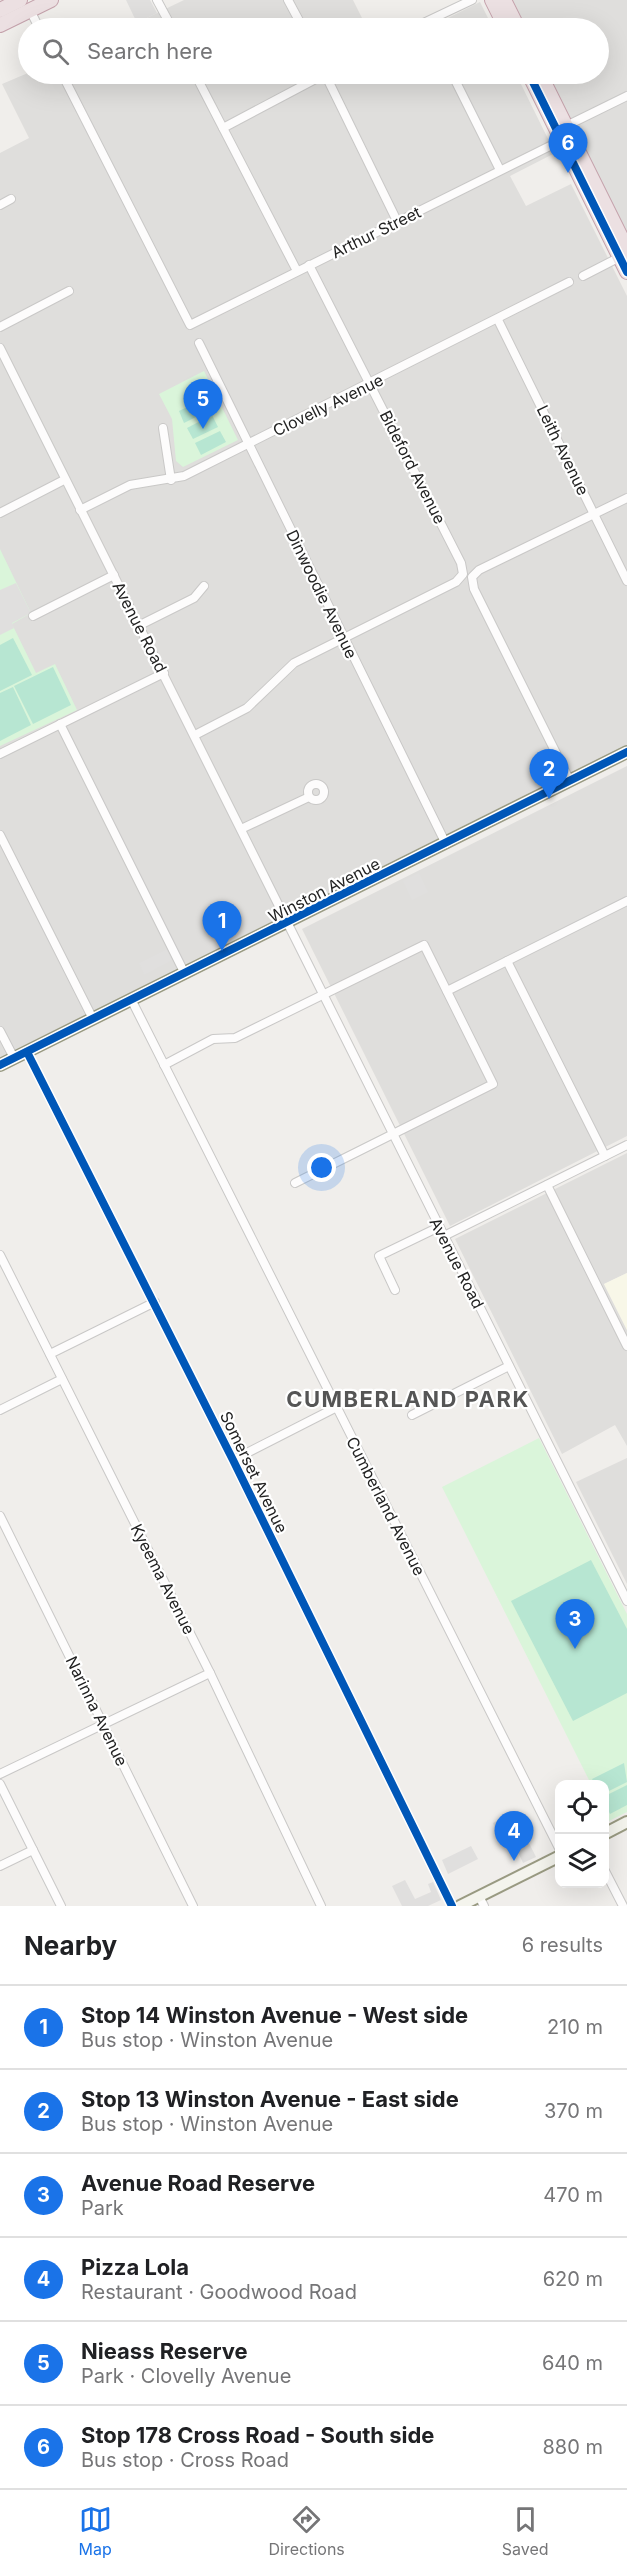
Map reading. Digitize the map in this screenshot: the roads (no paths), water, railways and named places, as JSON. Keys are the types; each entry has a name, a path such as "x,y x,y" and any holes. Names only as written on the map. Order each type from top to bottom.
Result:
{"highway":[{"path":"0,10 51,0"},
{"path":"492,0 501,18"},
{"path":"504,0 513,18"},
{"path":"0,25 25,5"},
{"path":"535,84 564,133 624,253 627,272"},
{"path":"544,84 564,133"}],"street":[{"path":"158,0 167,18"},
{"path":"288,0 298,18"},
{"path":"434,18 472,0"},
{"path":"25,5 33,18"},
{"name":"Arthur Street","path":"67,84 190,325 500,170 627,96"},
{"path":"200,84 297,271"},
{"path":"223,128 306,84"},
{"path":"330,84 397,222"},
{"path":"457,84 500,170"},
{"path":"0,205 11,199"},
{"path":"583,276 624,253"},
{"name":"Bideford Avenue","path":"309,265 461,563 463,574 456,582 344,638"},
{"name":"Clovelly Avenue","path":"80,510 130,485 171,480 184,476 498,320 569,282"},
{"path":"0,327 69,291"},
{"name":"Leith Avenue","path":"498,320 627,581"},
{"name":"Dinwoodie Avenue","path":"199,343 446,844"},
{"name":"Avenue Road","path":"0,348 279,906"},
{"path":"163,428 171,480"},
{"path":"0,513 64,480"},
{"path":"570,781 474,589 472,577 479,570 627,498"},
{"path":"33,616 114,575"},
{"path":"140,625 194,598 204,586"},
{"path":"195,735 247,708 294,663 344,638"},
{"path":"0,754 164,673"},
{"path":"60,724 185,974"},
{"name":"Winston Avenue","path":"0,1065 288,924 627,752"},
{"path":"241,829 309,797"},
{"path":"0,835 93,1019"},
{"path":"447,991 626,903"},
{"name":"Avenue Road","path":"288,924 627,1601"},
{"path":"165,1065 213,1039 235,1038 424,945 493,1084 295,1183"},
{"path":"507,961 605,1156"},
{"name":"Cumberland Avenue","path":"132,1001 555,1840"},
{"path":"0,1031 14,1058"},
{"name":"Somerset Avenue","path":"27,1052 155,1302 452,1906"},
{"path":"444,1236 627,1145"},
{"path":"547,1185 627,1346"},
{"path":"396,1290 379,1256 440,1227"},
{"name":"Kyeema Avenue","path":"0,1255 210,1673 321,1906"},
{"path":"50,1354 155,1302"},
{"path":"412,1415 509,1366"},
{"path":"0,1410 62,1379"},
{"path":"233,1460 337,1407"},
{"name":"Narinna Avenue","path":"0,1516 193,1906"},
{"path":"0,1774 210,1673"},
{"path":"0,1784 60,1906"},
{"path":"609,1831 627,1822"},
{"path":"0,1866 33,1850"},
{"path":"460,1906 482,1901 555,1859"},
{"path":"609,1879 623,1906"}],"place":[{"name":"Stop 178 Cross Road - South side","path":"568,173"},
{"name":"Nieass Reserve","path":"203,429"},
{"name":"Stop 13 Winston Avenue - East side","path":"549,799"},
{"name":"Stop 14 Winston Avenue - West side","path":"222,951"},
{"name":"Avenue Road Reserve","path":"575,1649"},
{"name":"Pizza Lola","path":"514,1861"}],"district":[{"name":"CUMBERLAND PARK","path":"408,1399"}]}
